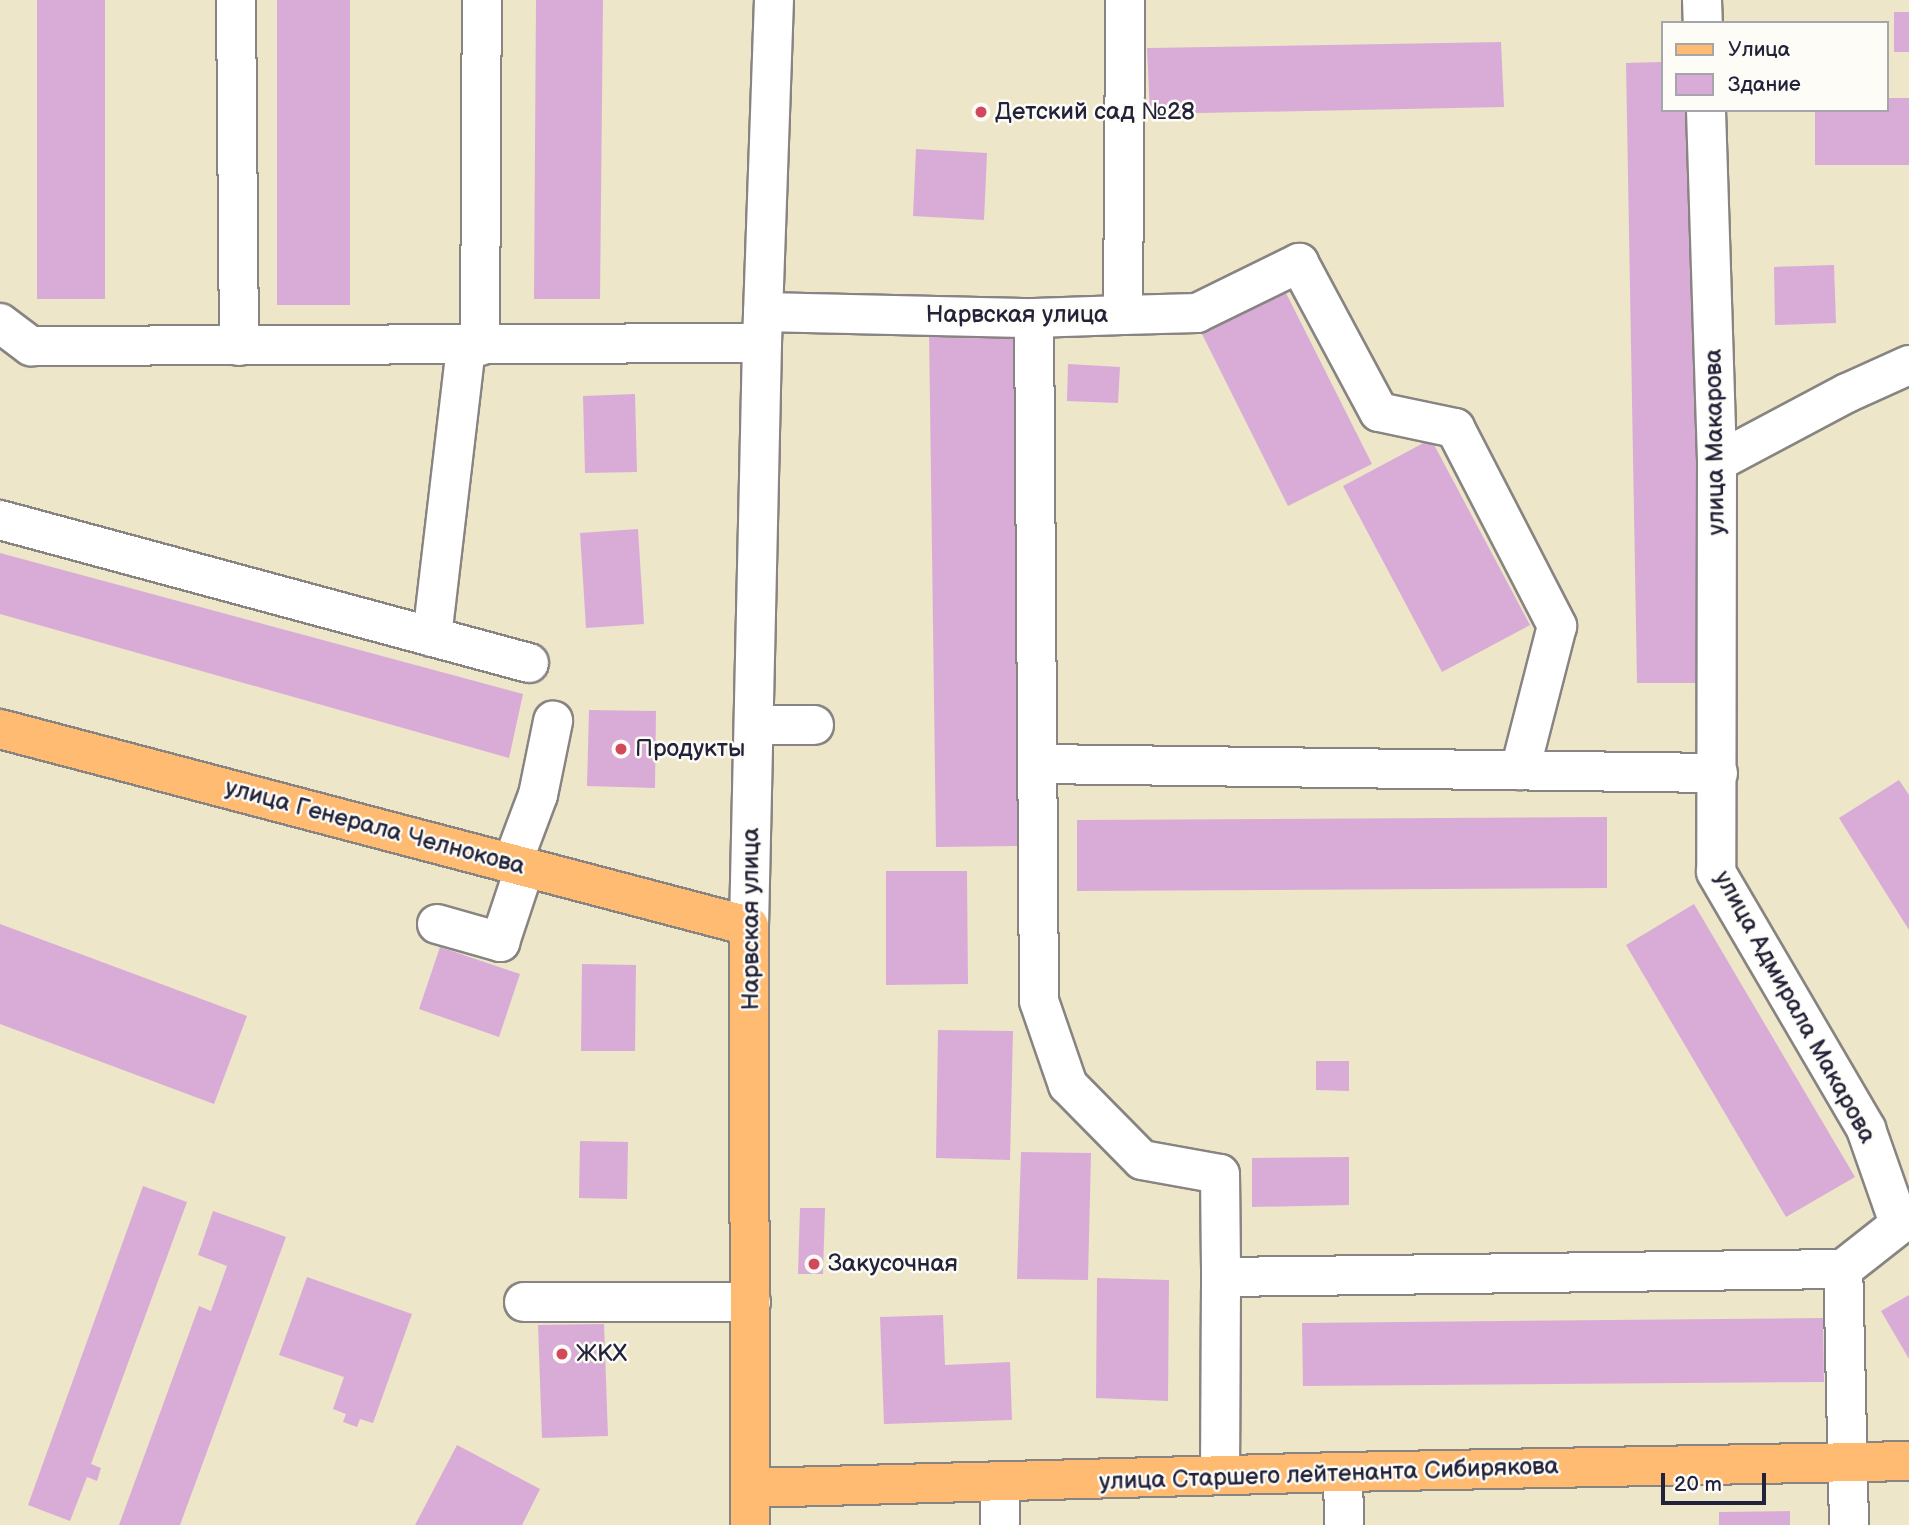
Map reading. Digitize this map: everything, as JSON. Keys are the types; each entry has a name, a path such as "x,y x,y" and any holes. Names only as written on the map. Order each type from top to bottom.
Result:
{"main road":[{"name":"улица Генерала Челнокова","path":"0,729 749,926"},
{"name":"Нарвская улица","path":"749,926 750,1507"},
{"name":"улица Старшего лейтенанта Сибирякова","path":"750,1507 1000,1483 1343,1472 1909,1461"}],"street":[{"path":"236,0 239,346"},
{"path":"432,637 473,346 482,0"},
{"name":"Нарвская улица","path":"749,926 763,328 774,0"},
{"name":"Нарвская улица","path":"763,328 1123,315 1125,0"},
{"path":"1702,0 1703,21"},
{"name":"улица Макарова","path":"1706,112 1717,462 1718,773"},
{"path":"1123,315 1198,313 1299,263 1379,412 1455,428 1557,626 1520,770"},
{"path":"1034,318 1039,1001 1068,1085 1142,1160 1220,1174 1220,1475"},
{"path":"0,323 31,346 473,346 763,328"},
{"path":"1717,462 1847,393 1909,365"},
{"path":"0,520 529,663"},
{"path":"437,924 500,942 538,794 553,721"},
{"path":"754,725 814,725"},
{"path":"1038,764 1718,773"},
{"name":"улица Адмирала Макарова","path":"1718,773 1716,873 1866,1129 1904,1220 1843,1269"},
{"path":"1221,1278 1843,1269 1849,1525"},
{"path":"524,1302 751,1302"},
{"path":"1343,1472 1345,1525"},
{"path":"1000,1483 1000,1525"}],"building":[{"path":"37,0 105,0 105,299 37,299"},
{"path":"277,0 350,0 350,305 277,305"},
{"path":"536,0 603,0 600,299 534,299"},
{"path":"1894,12 1909,12 1909,52 1894,52"},
{"path":"1501,42 1504,107 1150,114 1147,48"},
{"path":"1660,62 1660,112 1692,112 1703,683 1637,683 1626,63"},
{"path":"1888,98 1909,98 1909,165 1815,165 1815,112 1888,112"},
{"path":"916,149 987,153 984,220 913,216"},
{"path":"1834,265 1836,323 1775,325 1774,267"},
{"path":"1285,291 1372,464 1288,506 1201,332"},
{"path":"1019,329 1025,846 936,847 929,330"},
{"path":"1068,364 1120,367 1118,403 1067,401"},
{"path":"635,394 637,472 585,473 583,396"},
{"path":"1431,439 1530,625 1442,672 1343,486"},
{"path":"638,529 644,624 586,628 580,533"},
{"path":"0,553 523,694 509,758 0,614"},
{"name":"Продукты","path":"589,710 656,711 655,788 587,786"},
{"path":"1899,780 1909,795 1909,930 1839,818"},
{"path":"1607,817 1607,888 1077,891 1077,820"},
{"path":"886,871 967,871 968,984 886,985"},
{"path":"1694,904 1855,1177 1786,1217 1626,945"},
{"path":"0,924 247,1016 214,1104 0,1024"},
{"path":"440,947 520,974 499,1037 419,1009"},
{"path":"582,964 636,965 635,1051 581,1051"},
{"path":"938,1030 1013,1031 1010,1160 936,1158"},
{"path":"1316,1061 1349,1061 1349,1091 1316,1090"},
{"path":"580,1141 628,1142 627,1199 579,1198"},
{"path":"1021,1152 1091,1153 1088,1280 1017,1279"},
{"path":"1349,1157 1349,1205 1252,1207 1252,1158"},
{"path":"143,1186 187,1202 91,1464 101,1468 97,1481 87,1477 70,1521 28,1505"},
{"path":"800,1208 825,1208 823,1274 798,1274"},
{"path":"213,1211 286,1237 180,1525 119,1525 199,1306 211,1311 227,1266 198,1255"},
{"path":"307,1277 412,1314 373,1423 360,1419 357,1427 343,1422 346,1414 333,1409 344,1377 279,1355"},
{"path":"1097,1278 1169,1280 1168,1401 1096,1398"},
{"path":"1909,1295 1909,1359 1881,1311"},
{"path":"943,1315 945,1365 1010,1362 1012,1420 884,1424 880,1317"},
{"path":"1823,1318 1824,1382 1303,1386 1302,1323"},
{"path":"604,1324 608,1436 542,1438 538,1325"},
{"path":"457,1445 540,1489 522,1525 415,1525"},
{"path":"1790,1511 1790,1525 1719,1525 1719,1512"}],"place":[{"name":"Детский сад №28","path":"981,112"},
{"name":"Продукты","path":"621,749"},
{"name":"Закусочная","path":"814,1264"},
{"name":"ЖКХ","path":"562,1354"}]}
